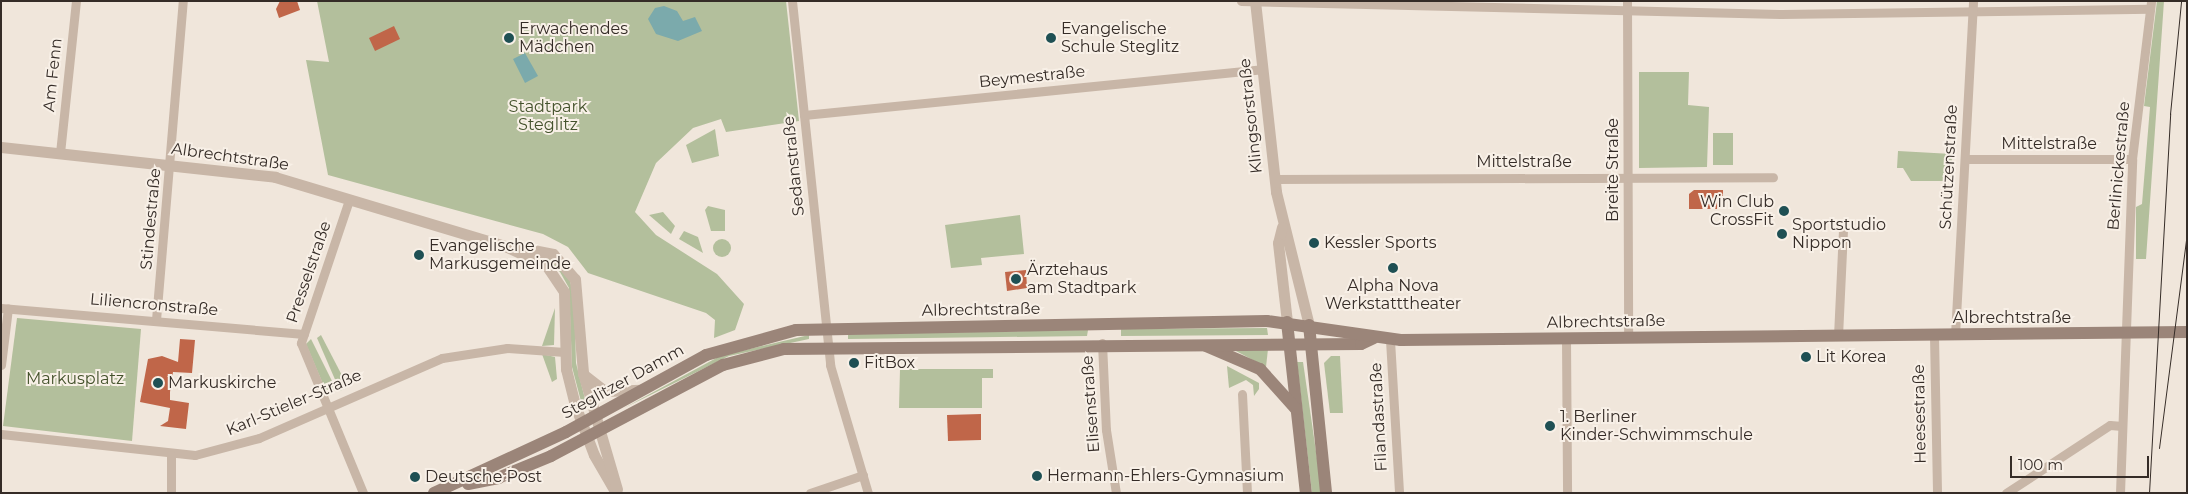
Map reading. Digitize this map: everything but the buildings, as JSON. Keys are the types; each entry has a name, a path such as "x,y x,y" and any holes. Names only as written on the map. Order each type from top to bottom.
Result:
{"main road":[{"name":"Albrechtstraße","path":"826,328 1092,323 1287,322 1390,340 2187,332"},
{"path":"1287,322 1306,493"},
{"path":"1092,323 1098,343"},
{"path":"1309,325 1326,493"},
{"name":"Steglitzer Damm","path":"438,491 581,424 706,355 774,333 826,328"},
{"name":"Albrechtstraße","path":"828,345 1197,342 1361,344 1374,338"},
{"path":"1197,342 1260,369 1297,410"},
{"name":"Steglitzer Damm","path":"438,491 518,471 601,431 729,363 784,349 828,345"}],"street":[{"name":"Am Fenn","path":"60,152 76,1"},
{"name":"Stindestraße","path":"156,320 171,164 183,1"},
{"name":"Sedanstraße","path":"792,1 833,381 868,493"},
{"path":"1241,1 1627,11 1972,12 2151,5"},
{"name":"Breite Straße","path":"1627,1 1628,338"},
{"name":"Schützenstraße","path":"1955,335 1973,1"},
{"name":"Klingsorstraße","path":"1255,2 1274,179 1282,227 1295,257 1309,325"},
{"name":"Berlinickestraße","path":"2120,493 2124,334 2132,159 2151,5"},
{"name":"Beymestraße","path":"804,115 1262,69"},
{"name":"Albrechtstraße","path":"1,147 171,164 275,178 505,246"},
{"name":"Mittelstraße","path":"1965,159 2132,159"},
{"name":"Mittelstraße","path":"1274,179 1773,177"},
{"name":"Presselstraße","path":"349,200 301,343 363,493"},
{"name":"Klingsorstraße","path":"1282,227 1278,243 1287,322"},
{"path":"1838,336 1843,229"},
{"path":"505,246 546,265 560,281 569,386 587,438 617,493"},
{"path":"505,246 553,254 575,278 583,373 601,431 617,493"},
{"path":"1,365 5,308"},
{"name":"Liliencronstraße","path":"5,308 304,334"},
{"name":"Heesestraße","path":"1934,336 1937,493"},
{"path":"1566,339 1567,493"},
{"name":"Filandastraße","path":"1390,340 1399,493"},
{"name":"Elisenstraße","path":"1098,343 1106,430 1116,493"},
{"name":"Karl-Stieler-Straße","path":"1,434 171,455 233,448 453,355 507,348 565,352"},
{"path":"583,373 605,391 645,389"},
{"path":"1242,394 1247,493"},
{"path":"2006,493 2110,425 2122,426"},
{"path":"171,455 171,493"},
{"path":"810,493 863,475"}],"green space":[{"name":"Stadtpark Steglitz","path":"317,1 786,1 799,121 726,132 721,119 693,128 656,163 635,212 656,235 717,274 744,304 735,330 714,338 715,320 706,313 588,273 568,247 543,234 328,175 306,60 329,62"},
{"path":"2157,1 2164,1 2146,259 2136,259 2136,207 2142,204 2150,107 2144,106"},
{"path":"1639,72 1689,72 1688,105 1709,107 1707,167 1639,168"},
{"path":"715,129 719,156 692,163 686,145"},
{"path":"1713,133 1733,133 1733,165 1713,165"},
{"path":"1898,151 1952,154 1951,181 1911,181 1903,168 1897,168"},
{"path":"708,206 725,210 725,231 711,231 705,210"},
{"path":"663,212 675,226 671,234 649,215"},
{"path":"1020,215 1024,254 981,258 982,265 951,268 945,225"},
{"path":"684,231 698,237 703,253 679,239"},
{"path":"722,239 728,242 731,248 728,254 722,257 716,254 713,248 716,242"},
{"path":"539,254 552,260 569,277 574,297 576,363 586,403 582,405 572,367 569,288 560,272"},
{"path":"555,308 554,345 542,346"},
{"name":"Markusplatz","path":"17,318 141,329 132,441 3,426"},
{"path":"1267,328 1268,335 1121,336 1121,329"},
{"path":"1088,330 1087,336 848,339 848,334"},
{"path":"321,335 348,387 340,391 317,338"},
{"path":"809,335 809,339 729,356 624,408 720,356"},
{"path":"311,339 336,389 328,396 306,344"},
{"path":"1268,349 1266,367 1236,351"},
{"path":"542,354 555,357 557,379 552,382"},
{"path":"1331,356 1340,356 1343,413 1330,413 1324,363"},
{"path":"1297,362 1303,362 1322,493 1312,493"},
{"path":"1227,366 1259,383 1259,389 1254,396 1253,385 1246,380 1229,388"},
{"path":"900,369 993,369 993,378 982,378 982,408 899,408"}],"water":[{"path":"664,6 677,11 683,21 695,17 702,31 678,41 656,34 648,19 655,8"},
{"path":"525,53 538,76 525,83 513,59"}],"tram line":[{"path":"2149,493 2170,114 2181,1"},
{"path":"2159,448 2187,232"}],"place":[{"name":"Erwachendes Mädchen","path":"509,38"},
{"name":"Evangelische Schule Steglitz","path":"1051,38"},
{"name":"Win Club CrossFit","path":"1784,211"},
{"name":"Sportstudio Nippon","path":"1782,234"},
{"name":"Kessler Sports","path":"1314,243"},
{"name":"Evangelische Markusgemeinde","path":"419,255"},
{"name":"Alpha Nova Werkstatttheater","path":"1393,268"},
{"name":"Ärztehaus am Stadtpark","path":"1016,279"},
{"name":"Lit Korea","path":"1806,357"},
{"name":"FitBox","path":"854,363"},
{"name":"Markuskirche","path":"158,383"},
{"name":"1. Berliner Kinder-Schwimmschule","path":"1550,426"},
{"name":"Hermann-Ehlers-Gymnasium","path":"1037,476"},
{"name":"Deutsche Post","path":"415,477"}]}
